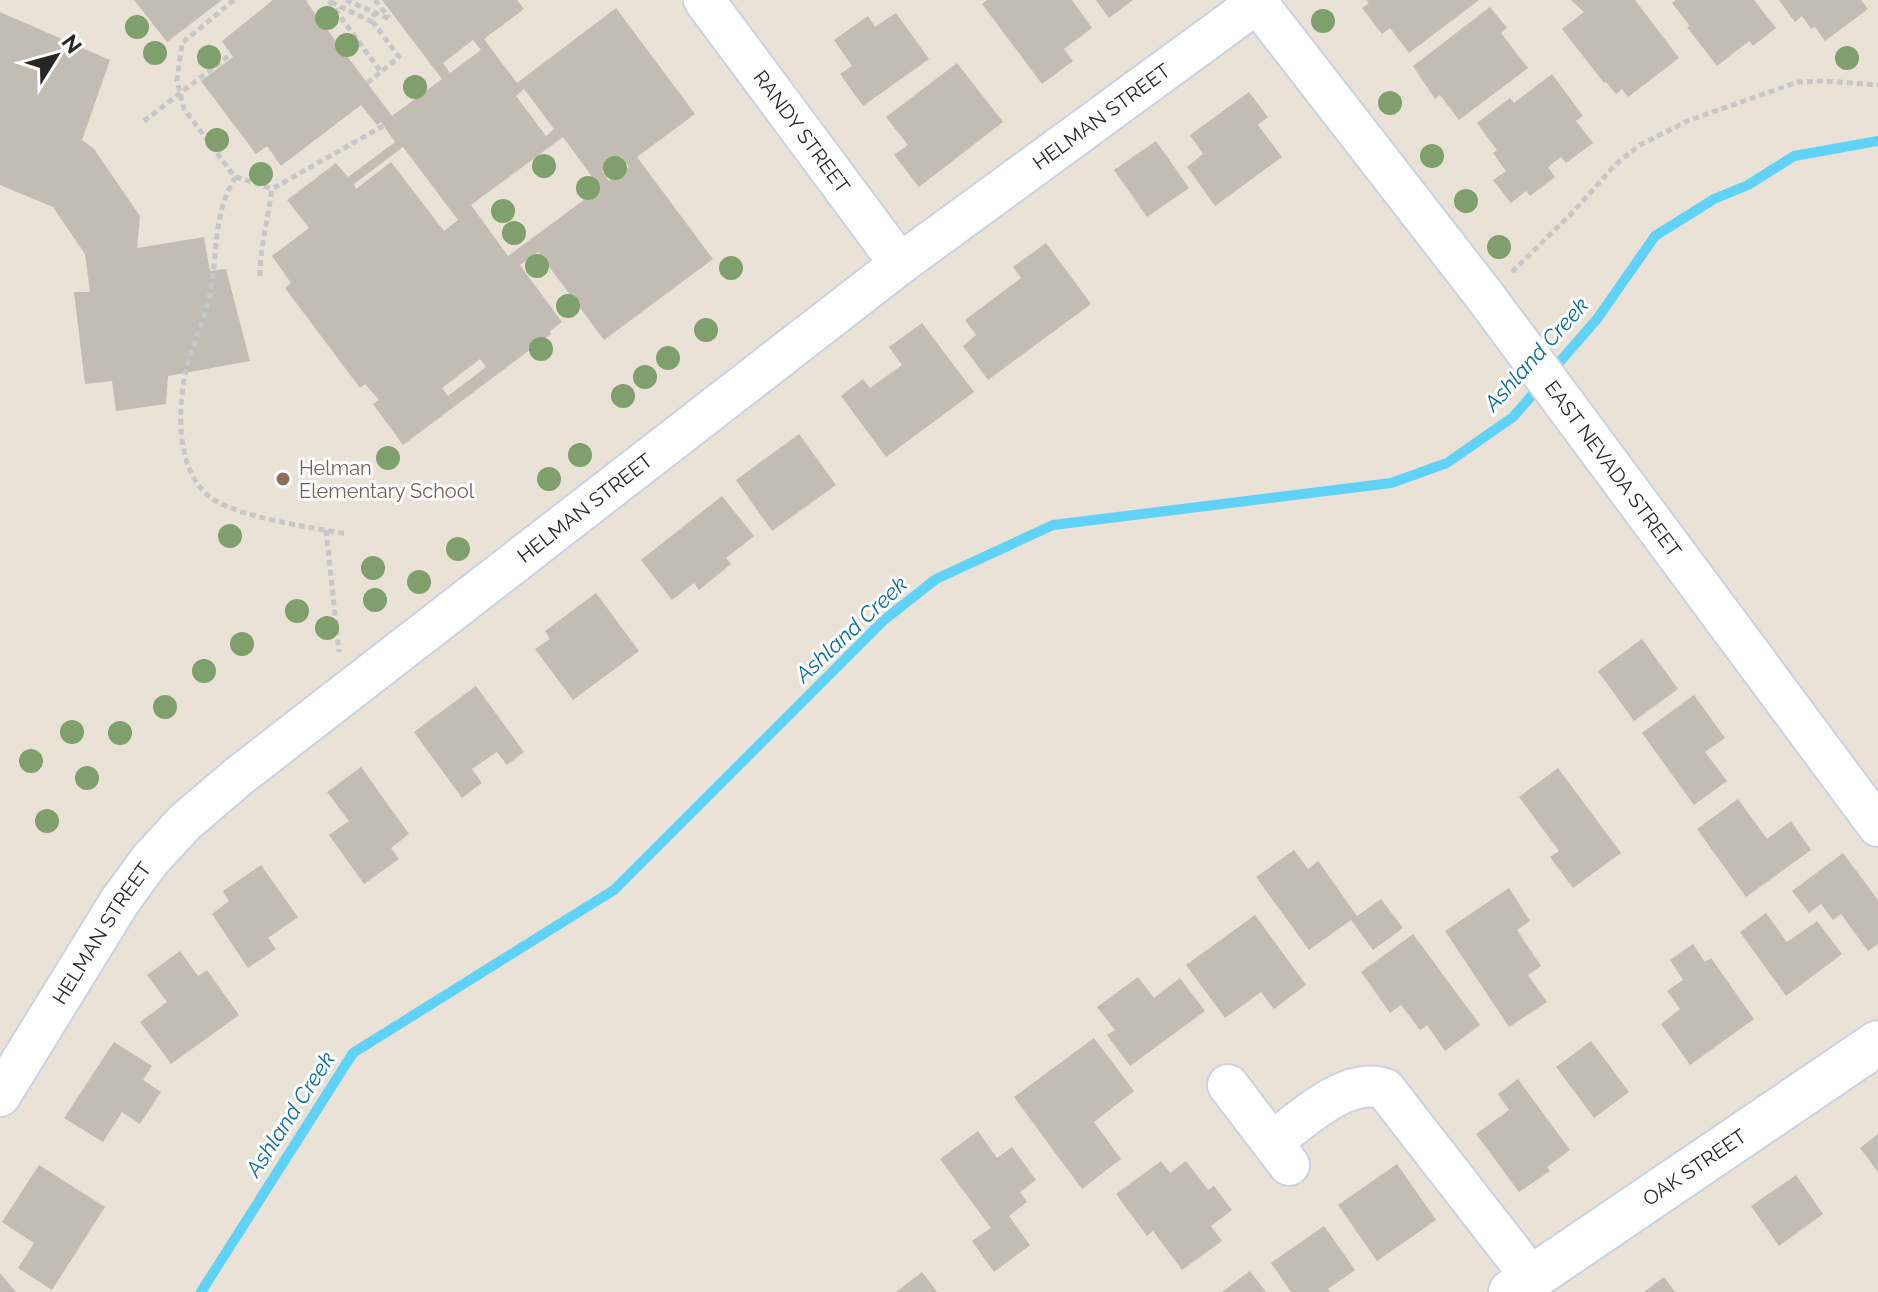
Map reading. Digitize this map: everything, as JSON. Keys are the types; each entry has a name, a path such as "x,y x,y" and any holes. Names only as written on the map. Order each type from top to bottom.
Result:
{"street":[{"name":"RANDY STREET","path":"704,0 900,264"},
{"name":"HELMAN STREET","path":"0,1096 120,901 150,860 185,822 239,776 900,264 1258,1"},
{"name":"EAST NEVADA STREET","path":"1258,1 1572,411 1878,826"},
{"name":"OAK STREET","path":"1521,1285 1878,1043"},
{"path":"1228,1085 1280,1154 1346,1091 1357,1086 1374,1085 1385,1089 1521,1285"}],"path":[{"path":"234,0 182,43 177,69 179,94 192,120 236,177 272,189 383,126"},
{"path":"346,0 390,19 375,0"},
{"path":"328,1 373,22 399,57 367,83"},
{"path":"328,1 381,72"},
{"path":"373,22 374,13"},
{"path":"144,121 231,54"},
{"path":"1484,295 1521,263 1614,166 1638,146 1687,121 1798,82 1878,85"},
{"path":"236,177 223,200 208,302 187,367 182,424 186,459 191,473 213,500 267,518 347,534"},
{"path":"260,276 261,249 267,230 272,189"},
{"path":"326,530 339,652"}],"building":[{"path":"134,0 222,0 167,42"},
{"path":"273,0 305,0 392,116 442,79 382,0 517,0 524,9 484,39 517,83 616,8 695,114 637,157 713,259 604,340 538,252 520,265 562,322 550,331 551,334 403,445 373,404 379,400 365,384 360,388 285,288 291,283 272,256 309,228 287,200 336,163 348,177 395,142 381,122 377,125 361,105 281,166 267,146 256,154 201,81 233,57 222,41","holes":["473,40 481,50 450,73 443,63","524,89 554,129 546,136 516,96","563,137 600,188 508,256 471,205","403,147 458,220 444,231 391,162 356,189 354,184","622,157 629,167 609,181 602,171","480,359 486,367 448,396 442,388"]},
{"path":"987,0 1072,0 1092,28 1064,49 1073,61 1042,84 982,4"},
{"path":"1096,0 1133,0 1109,18"},
{"path":"1366,0 1479,0 1409,53 1390,28 1382,34 1362,8 1369,3"},
{"path":"1571,0 1635,0 1679,58 1628,97 1622,89 1616,94 1562,29 1584,12"},
{"path":"1676,0 1754,0 1776,28 1753,46 1749,41 1717,66 1672,3"},
{"path":"1779,0 1861,0 1868,9 1825,41 1802,16 1795,22"},
{"path":"1490,7 1507,28 1501,33 1528,68 1459,120 1440,95 1435,99 1413,66"},
{"path":"0,12 110,60 82,140 94,149 140,216 137,248 204,237 210,271 226,269 250,361 168,376 166,404 116,411 112,381 85,384 74,292 90,292 85,254 53,207 0,185"},
{"path":"896,13 929,59 863,106 840,74 852,66 834,40 868,16 875,27"},
{"path":"957,63 1003,122 919,187 894,155 908,145 886,117"},
{"path":"1552,74 1583,116 1576,121 1593,143 1566,163 1561,157 1548,167 1555,177 1530,196 1526,191 1511,203 1493,180 1506,171 1493,153 1497,150 1477,123 1510,98 1514,103"},
{"path":"1249,92 1268,117 1258,125 1282,157 1215,206 1187,167 1203,154 1190,135"},
{"path":"1156,141 1189,188 1147,217 1114,170"},
{"path":"1046,243 1091,304 988,380 963,346 976,335 965,320 1021,278 1013,267"},
{"path":"922,323 974,392 886,457 841,396 863,379 870,388 902,365 889,347"},
{"path":"799,434 836,485 772,531 736,480"},
{"path":"722,496 754,536 726,558 731,564 699,590 694,583 672,600 641,560"},
{"path":"596,593 639,651 573,700 535,649 550,639 545,631"},
{"path":"1642,639 1678,689 1634,721 1598,671"},
{"path":"476,686 524,752 507,765 497,752 472,769 482,783 462,798 414,732"},
{"path":"1694,695 1725,738 1705,752 1727,781 1694,805 1642,733"},
{"path":"361,767 409,834 391,848 399,859 364,884 329,835 349,821 327,792"},
{"path":"1558,768 1621,853 1573,888 1550,857 1559,851 1519,797"},
{"path":"1738,799 1767,839 1791,821 1811,850 1746,897 1697,829"},
{"path":"1294,850 1308,869 1318,861 1357,916 1381,899 1403,928 1373,950 1351,920 1309,950 1256,877"},
{"path":"1843,853 1878,900 1878,944 1868,951 1841,914 1833,920 1821,904 1809,913 1792,891"},
{"path":"261,865 298,917 268,938 276,949 248,968 212,914 229,901 223,891"},
{"path":"1509,888 1530,921 1517,930 1541,966 1528,975 1547,1002 1509,1027 1445,931"},
{"path":"1766,913 1787,942 1817,921 1842,954 1786,996 1740,932"},
{"path":"1255,915 1306,985 1274,1009 1261,992 1225,1018 1186,965"},
{"path":"1413,934 1480,1025 1445,1051 1427,1025 1420,1030 1401,1005 1390,1013 1361,972"},
{"path":"1693,944 1705,962 1711,958 1754,1019 1690,1065 1661,1024 1680,1009 1667,991 1683,980 1670,960"},
{"path":"180,951 198,976 207,970 239,1015 171,1064 140,1022 167,1002 147,975"},
{"path":"1138,977 1154,998 1180,978 1205,1011 1130,1066 1107,1035 1115,1030 1097,1007"},
{"path":"1094,1038 1134,1091 1094,1122 1121,1159 1082,1189 1014,1097"},
{"path":"1591,1041 1629,1092 1594,1118 1556,1067"},
{"path":"114,1042 152,1066 143,1080 161,1092 140,1124 122,1112 103,1142 64,1118"},
{"path":"1518,1079 1570,1150 1547,1167 1550,1171 1519,1192 1476,1134 1509,1110 1498,1094"},
{"path":"978,1131 997,1158 1012,1147 1036,1180 1020,1192 1027,1202 1009,1216 1030,1245 994,1272 972,1241 991,1228 940,1159"},
{"path":"1878,1134 1878,1172 1860,1148"},
{"path":"1161,1161 1170,1173 1186,1161 1208,1190 1214,1186 1232,1210 1211,1226 1222,1241 1182,1270 1153,1231 1147,1236 1116,1194"},
{"path":"1397,1164 1436,1220 1377,1261 1338,1205"},
{"path":"39,1165 105,1207 52,1290 18,1268 34,1243 2,1222"},
{"path":"1796,1175 1823,1214 1779,1246 1751,1206"},
{"path":"1324,1226 1355,1270 1328,1289 1330,1292 1291,1292 1271,1263"},
{"path":"1250,1271 1266,1292 1222,1292"},
{"path":"922,1272 937,1292 896,1292"},
{"path":"0,1273 16,1292 0,1292"},
{"path":"1664,1277 1675,1292 1644,1292"}],"waterway":[{"name":"Ashland Creek","path":"1550,373 1597,319 1655,236 1714,199 1748,185 1794,156 1878,141"},
{"name":"Ashland Creek","path":"201,1292 353,1053 614,890 884,620 936,579 1053,525 1391,483 1447,463 1513,417 1540,386"}],"place":[{"name":"Helman Elementary School","path":"283,479"}]}
